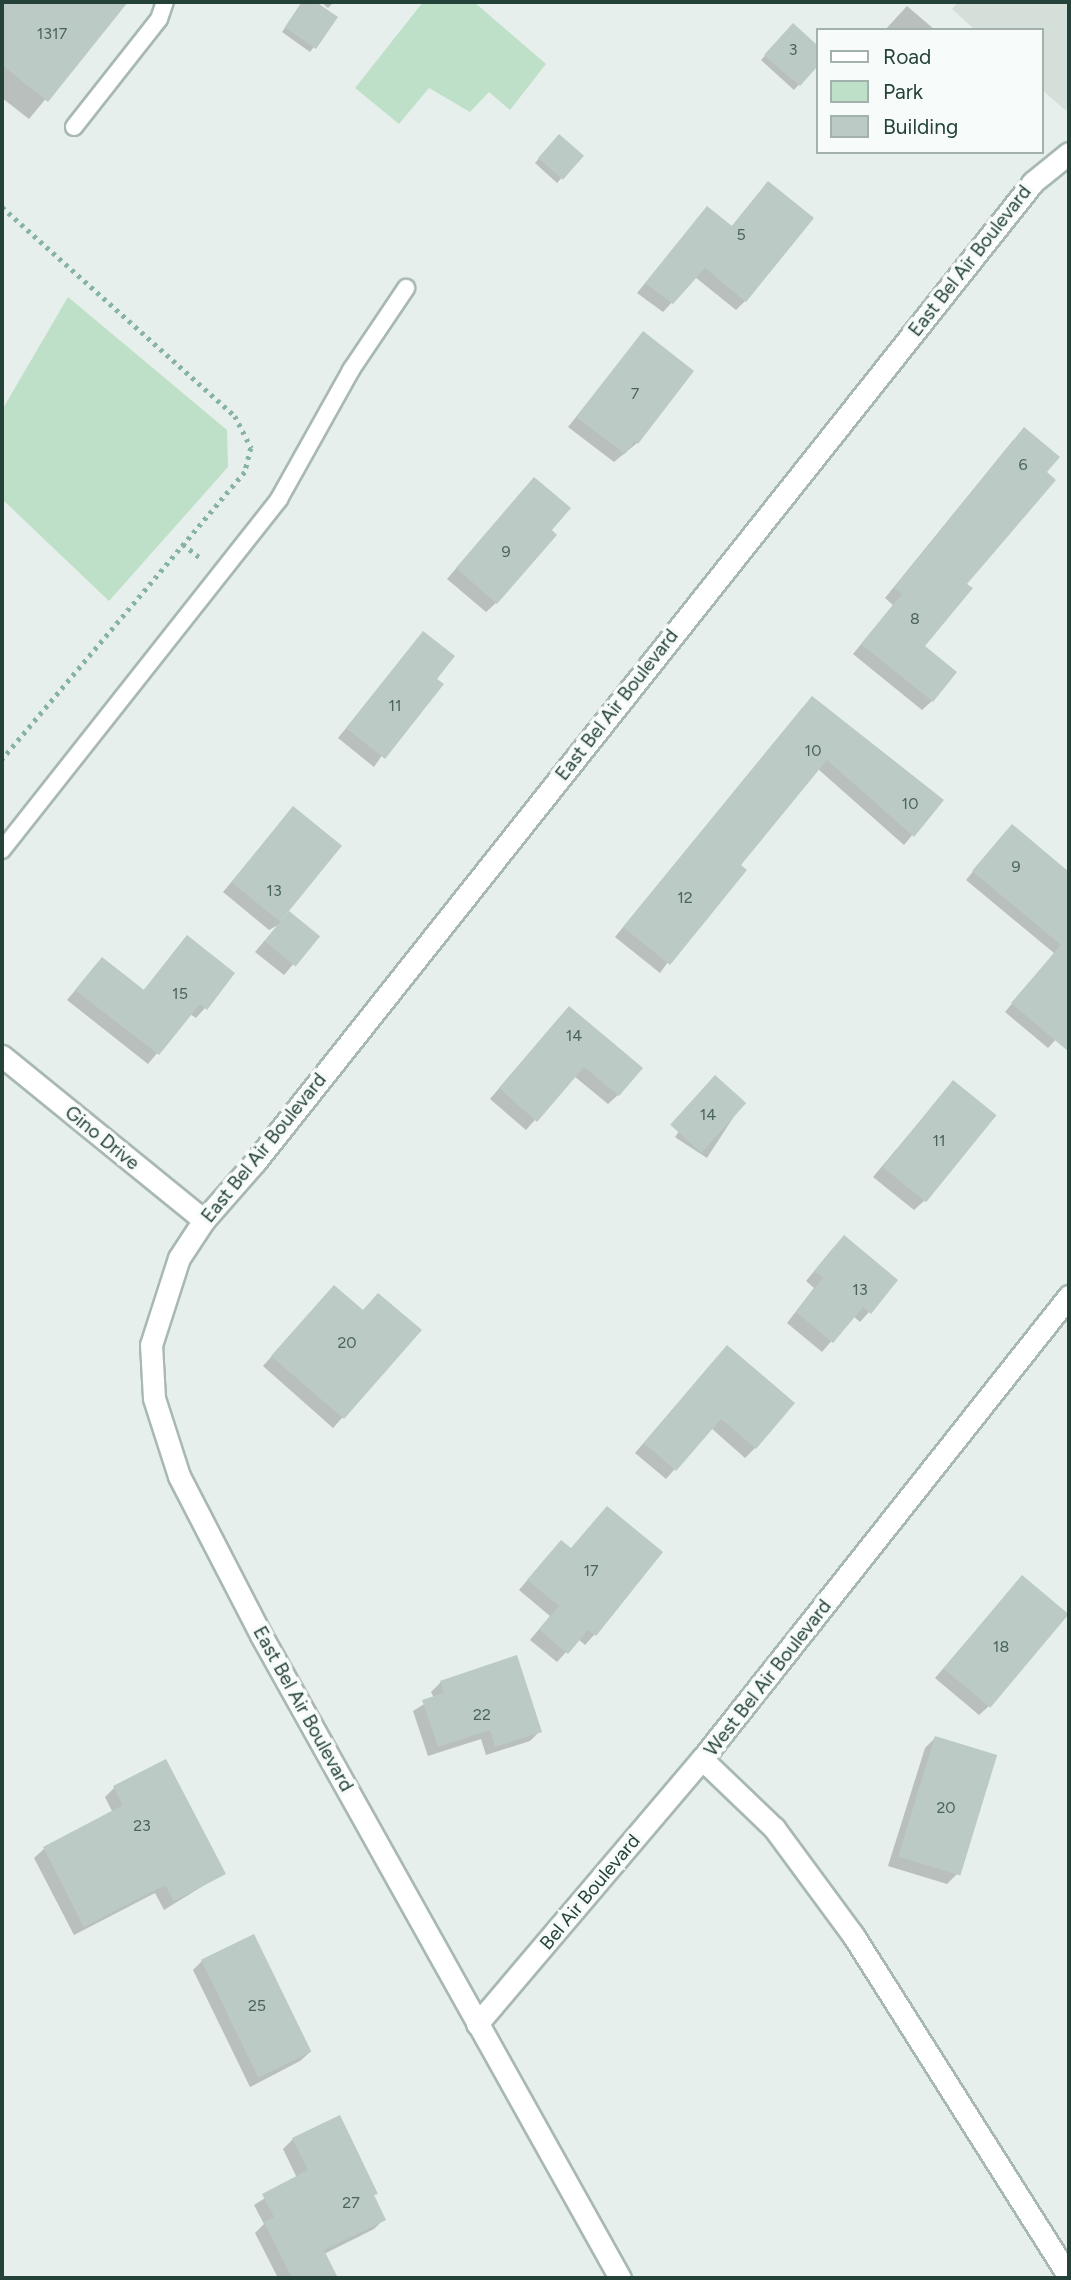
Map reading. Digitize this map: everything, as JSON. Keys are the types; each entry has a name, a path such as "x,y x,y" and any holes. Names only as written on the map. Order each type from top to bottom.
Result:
{"street":[{"name":"East Bel Air Boulevard","path":"620,2278 261,1635 179,1476 162,1435 153,1398 150,1345 179,1258 204,1220 264,1151 1033,181 1069,153"},
{"name":"Gino Drive","path":"2,1056 204,1220"},
{"name":"West Bel Air Boulevard","path":"1069,1296 702,1759 774,1828 853,1934 1069,2277"},
{"name":"Bel Air Boulevard","path":"477,2024 702,1759"}],"lane":[{"path":"74,128 159,19 165,2"},
{"path":"2,850 279,499 351,369 407,288"}],"path":[{"path":"2,207 235,416 251,448 244,472 2,760"}],"shaded area":[{"path":"958,2 1069,2 1069,108 1065,110 1043,91 1043,28 973,28 952,9"}],"green space":[{"path":"423,2 474,2 546,64 510,110 489,92 470,112 429,88 399,124 355,88"},
{"path":"68,297 227,430 228,467 109,601 2,499 2,410"}],"building":[{"path":"2,2 128,2 48,102 2,65"},
{"path":"302,2 316,2 338,17 316,49 285,27"},
{"path":"793,23 816,44 816,68 800,86 764,55"},
{"path":"559,134 584,156 563,180 538,158"},
{"path":"768,181 814,218 746,302 705,268 673,304 645,283 707,206 732,226"},
{"path":"643,331 694,371 638,444 635,441 625,454 576,417"},
{"path":"1024,427 1060,457 1047,472 1056,480 967,584 973,588 925,646 957,672 933,702 861,644 902,594 894,588"},
{"path":"534,477 571,508 552,530 557,535 497,604 456,568"},
{"path":"423,631 455,656 437,679 444,684 385,759 346,728"},
{"path":"812,696 944,800 914,837 827,760 741,865 747,870 670,965 623,927"},
{"path":"293,806 342,846 280,922 231,882"},
{"path":"1012,824 1069,872 1069,1052 1011,1003 1061,945 972,871"},
{"path":"289,911 320,936 296,966 264,941"},
{"path":"187,935 235,973 207,1010 200,1004 159,1055 75,990 102,957 144,990"},
{"path":"569,1006 643,1068 619,1096 584,1067 537,1122 499,1088"},
{"path":"715,1075 746,1103 701,1153 670,1125"},
{"path":"953,1080 997,1115 926,1202 883,1167"},
{"path":"844,1235 898,1280 871,1314 863,1307 833,1343 796,1312 823,1278 814,1271"},
{"path":"334,1285 363,1310 378,1293 422,1330 344,1419 271,1356"},
{"path":"727,1345 795,1403 756,1449 721,1419 676,1471 644,1443"},
{"path":"607,1506 663,1552 596,1636 588,1630 568,1654 539,1629 559,1606 527,1580 561,1540 571,1548"},
{"path":"1022,1575 1069,1614 990,1708 944,1668"},
{"path":"517,1655 542,1732 495,1747 490,1730 438,1747 422,1700 444,1693 440,1681"},
{"path":"935,1736 997,1755 960,1875 898,1856"},
{"path":"166,1759 226,1874 174,1901 165,1885 84,1927 43,1847 123,1805 113,1786"},
{"path":"254,1934 311,2052 258,2078 201,1960"},
{"path":"340,2115 378,2194 374,2195 386,2220 324,2250 338,2278 292,2278 264,2222 274,2217 262,2194 308,2170 292,2138"}]}
